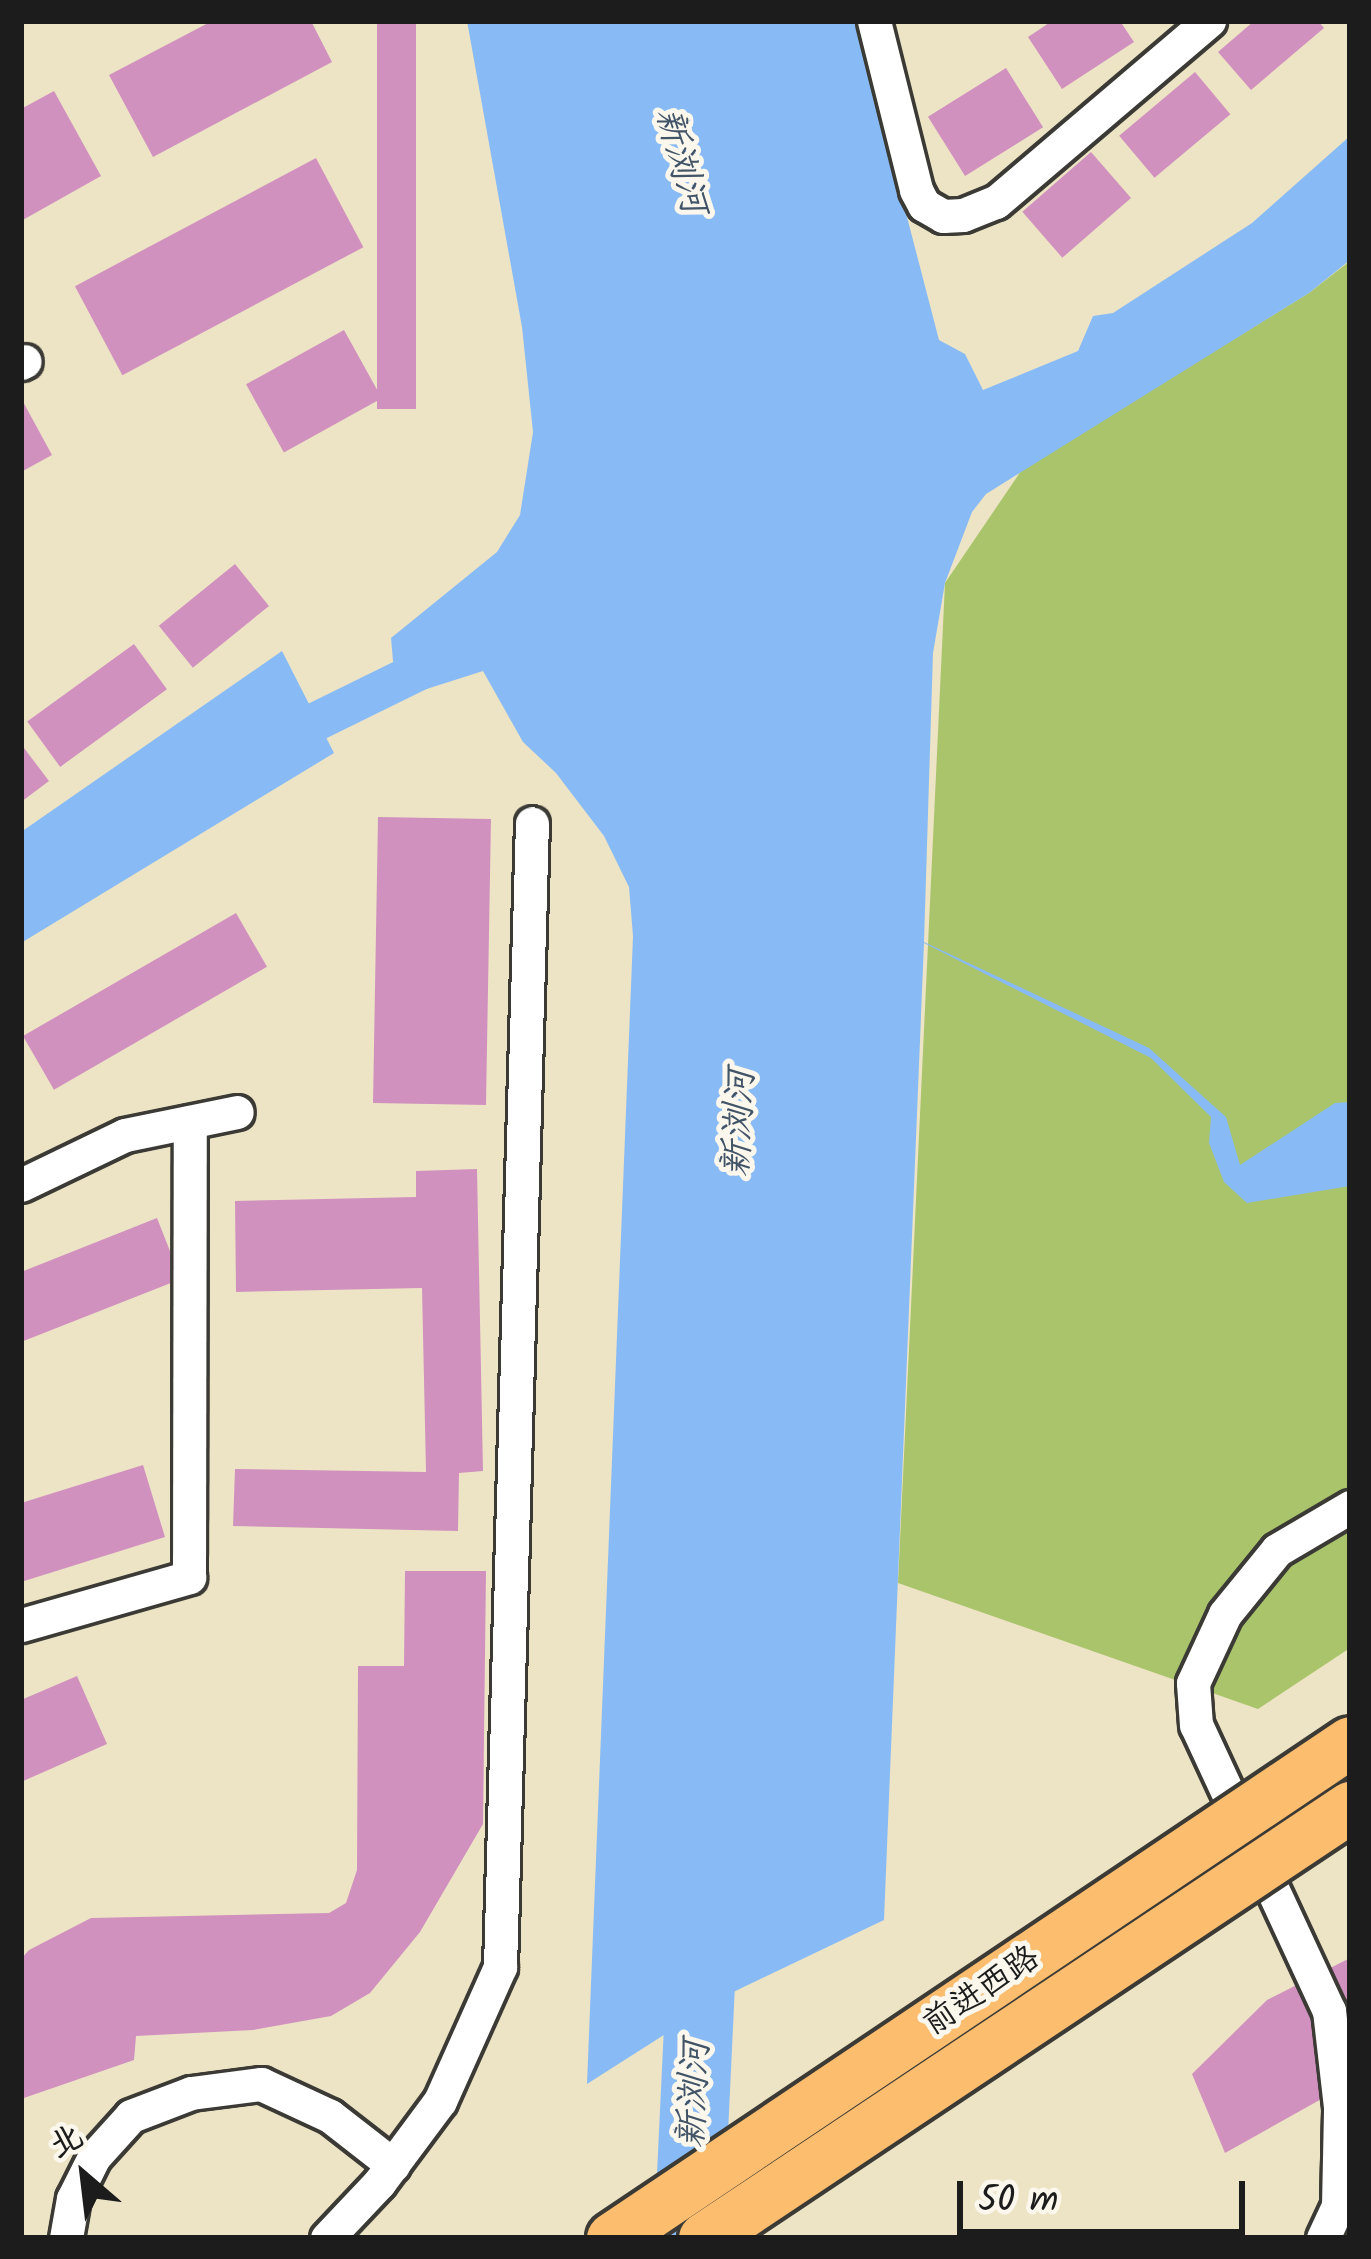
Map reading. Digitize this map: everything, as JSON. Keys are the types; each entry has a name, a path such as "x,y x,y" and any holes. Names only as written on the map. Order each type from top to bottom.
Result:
{"main road":[{"name":"前进西路","path":"612,2238 1350,1742"},
{"name":"前进西路","path":"704,2238 1350,1807"}],"street":[{"path":"874,21 916,190 924,205 943,216 963,215 996,202 1209,21"},
{"path":"327,2238 393,2164 440,2101 500,1967 532,823"},
{"path":"21,1184 125,1136 237,1112"},
{"path":"21,1624 189,1577 190,1122"},
{"path":"1324,2238 1338,2206 1340,2107 1329,2011 1196,1725 1193,1683 1225,1615 1277,1550 1350,1507"},
{"path":"66,2238 73,2199 94,2157 131,2116 191,2092 261,2084 330,2116 393,2164"}],"green space":[{"path":"1350,261 1350,1648 1258,1709 898,1583 945,583 1021,471 1309,293"}],"water":[{"path":"467,21 856,21 939,340 965,354 983,390 1078,351 1093,316 1113,313 1252,223 1350,136 1350,260 1309,293 986,494 972,512 945,583 933,653 924,942 1149,1048 1226,1117 1240,1165 1335,1103 1350,1102 1350,1186 1247,1203 1224,1182 1209,1143 1211,1117 1151,1058 924,943 884,1920 725,1996 587,2084 633,936 629,887 604,836 556,773 523,742 483,671 414,693 393,661 391,638 497,552 520,515 533,432 522,327"},
{"path":"282,651 334,753 21,943 21,832"}],"building":[{"path":"212,21 311,21 332,62 153,157 109,75"},
{"path":"377,21 416,21 416,409 377,409"},
{"path":"1052,21 1120,21 1134,42 1062,89 1028,37"},
{"path":"1254,21 1318,21 1324,28 1251,90 1218,52"},
{"path":"1006,68 1043,127 965,176 928,117"},
{"path":"1195,72 1230,114 1155,178 1119,136"},
{"path":"54,91 101,176 21,221 21,109"},
{"path":"1091,152 1131,198 1062,258 1022,212"},
{"path":"316,158 363,247 122,375 75,286"},
{"path":"344,330 382,398 284,453 246,384"},
{"path":"21,398 52,455 21,472"},
{"path":"235,564 269,606 193,668 159,626"},
{"path":"134,644 167,689 60,767 27,722"},
{"path":"21,744 49,781 21,802"},
{"path":"378,817 491,819 486,1105 373,1103"},
{"path":"236,913 267,967 54,1090 23,1036"},
{"path":"477,1169 483,1471 459,1473 458,1531 233,1526 235,1469 426,1472 422,1288 236,1292 235,1201 416,1197 416,1171"},
{"path":"157,1218 181,1279 21,1342 21,1272"},
{"path":"143,1465 165,1537 21,1582 21,1503"},
{"path":"405,1571 486,1571 483,1824 420,1932 370,1993 331,2016 253,2030 136,2036 134,2060 21,2099 21,1959 29,1950 91,1918 329,1913 346,1903 357,1870 358,1666 404,1666"},
{"path":"77,1676 107,1744 21,1782 21,1700"},
{"path":"1350,1958 1350,2083 1225,2153 1192,2074 1267,2000"}],"waterway":[{"path":"271,743 450,655"},
{"name":"新浏河","path":"688,2238 703,1920"}]}
